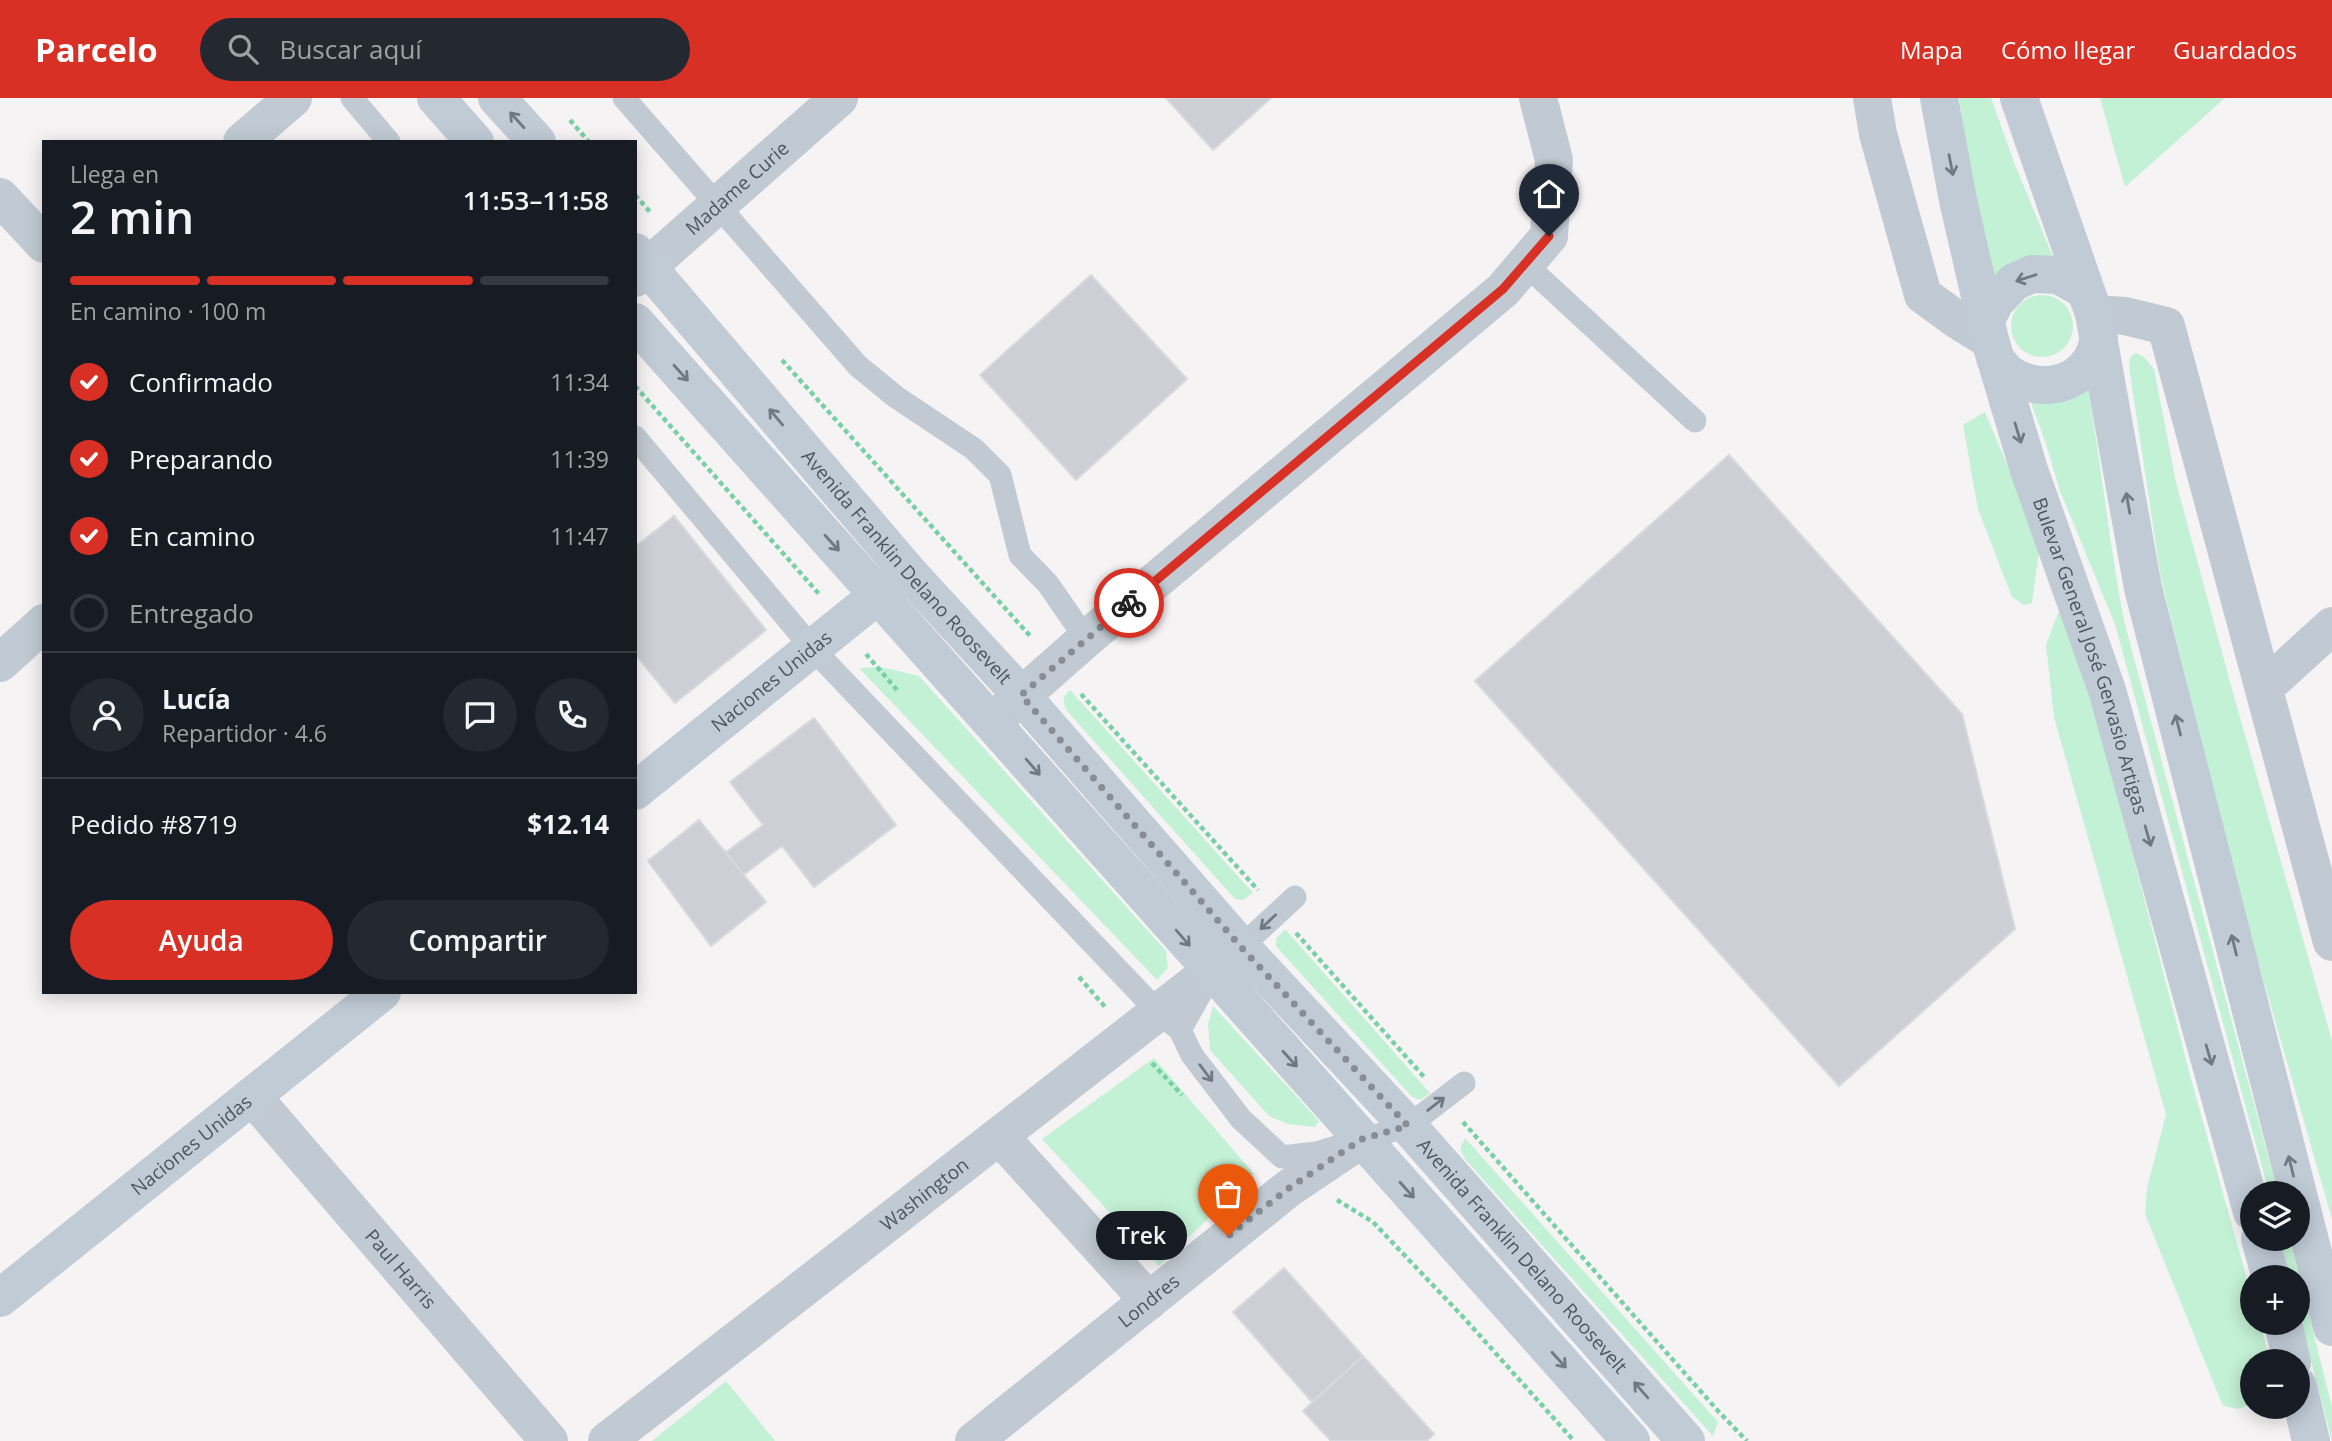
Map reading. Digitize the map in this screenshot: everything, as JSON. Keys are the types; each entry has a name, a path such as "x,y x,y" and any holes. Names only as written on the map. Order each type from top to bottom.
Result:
{"main road":[{"path":"436,98 473,140"},
{"path":"498,98 535,140"},
{"name":"Bulevar General José Gervasio Artigas","path":"1939,98 1958,200 1990,340 2029,470 2107,690 2243,1181"},
{"path":"2019,98 2093,314 2143,588 2332,1327"},
{"name":"Avenida Franklin Delano Roosevelt","path":"639,265 1241,947 1408,1126 1686,1441"},
{"path":"2032,274 2058,275 2093,314 2092,360 2078,374 2063,382 2044,386 2025,382 2008,373 1990,340 1994,302 2014,282 2032,274"},
{"name":"Avenida Franklin Delano Roosevelt","path":"637,324 1631,1441"},
{"name":"Naciones Unidas","path":"637,788 908,572"},
{"name":"Naciones Unidas","path":"0,1298 380,994"},
{"path":"2306,1419 2311,1441"}],"street":[{"path":"244,140 293,98"},
{"name":"Madame Curie","path":"639,265 678,238 839,98"},
{"path":"993,722 1086,639 1503,289 1525,264 1549,236 1555,160 1538,98"},
{"path":"1872,98 1878,134 1923,295 1990,340"},
{"path":"0,197 42,242"},
{"path":"2093,314 2125,316 2166,326 2332,942"},
{"path":"0,663 42,625"},
{"path":"2264,688 2332,626"},
{"name":"Washington","path":"607,1441 999,1137 1169,1022 1212,972 1241,947"},
{"name":"Paul Harris","path":"252,1096 549,1441"},
{"path":"999,1137 1149,1301"},
{"name":"Londres","path":"974,1441 1289,1188 1362,1139"}],"lane":[{"path":"352,98 386,140"},
{"path":"624,98 858,366 896,397 974,449 1000,475 1020,555 1048,584 1086,639"},
{"path":"1525,264 1695,421"},
{"path":"637,439 813,649 1169,1022 1241,1119 1282,1157 1316,1153 1408,1126 1464,1083"},
{"path":"1241,947 1287,905"}],"path":[{"path":"637,197 678,238"},
{"path":"779,358 1092,708 1287,905 1517,1185 1747,1441"}],"green space":[{"path":"1959,98 1991,98 2053,257 1988,282"},
{"path":"2100,98 2225,98 2125,187"},
{"path":"2042,295 2064,304 2073,326 2064,348 2042,357 2020,348 2011,326 2020,304"},
{"path":"2136,353 2143,356 2154,369 2176,482 2332,1041 2332,1219 2245,916 2161,578 2129,367 2130,357"},
{"path":"2087,383 2124,621 2275,1181 2266,1181 2115,624 2060,491 2029,397"},
{"path":"1985,412 2040,544 2032,603 2024,605 2012,597 1978,509 1963,425"},
{"path":"2064,611 2114,783 2191,1079 2243,1265 2240,1265 2240,1335 2263,1335 2267,1349 2240,1349 2238,1409 2223,1406 2145,1214 2147,1188 2166,1114 2054,717 2046,645 2058,613"},
{"path":"881,667 919,676 1166,951 1168,968 1157,980 859,668"},
{"path":"1070,690 1253,893 1243,900 1235,899 1067,711 1064,700"},
{"path":"1285,929 1430,1093 1420,1100 1412,1097 1276,946 1276,939"},
{"path":"1213,1006 1319,1121 1315,1127 1288,1124 1269,1116 1210,1050 1208,1024"},
{"path":"1154,1058 1254,1174 1159,1266 1042,1139"},
{"path":"1465,1138 1718,1422 1713,1436 1465,1159 1460,1149"},
{"path":"2283,1251 2293,1251 2296,1265 2287,1265"},
{"path":"2310,1319 2332,1407 2332,1441 2310,1349 2305,1335 2310,1335"},
{"path":"726,1381 775,1441 652,1441"}],"building":[{"path":"1166,98 1271,98 1213,150"},
{"path":"1091,275 1187,379 1076,480 980,375"},
{"path":"1729,455 1962,714 2015,929 1839,1086 1475,681"},
{"path":"674,516 766,630 675,703 637,656 637,545"},
{"path":"814,718 896,825 814,887 782,846 743,875 726,852 763,825 730,782"},
{"path":"699,820 766,902 711,946 648,861"},
{"path":"1284,1268 1363,1356 1312,1402 1233,1312"},
{"path":"1363,1356 1434,1434 1427,1441 1331,1441 1303,1411"}],"way so far":[{"path":"1129,603 1021,695 1241,947 1408,1126 1362,1139 1289,1188 1228,1236"}],"place":[{"name":"Trek","path":"1228,1236"}],"route":[{"path":"1129,603 1503,289 1549,236"}]}
